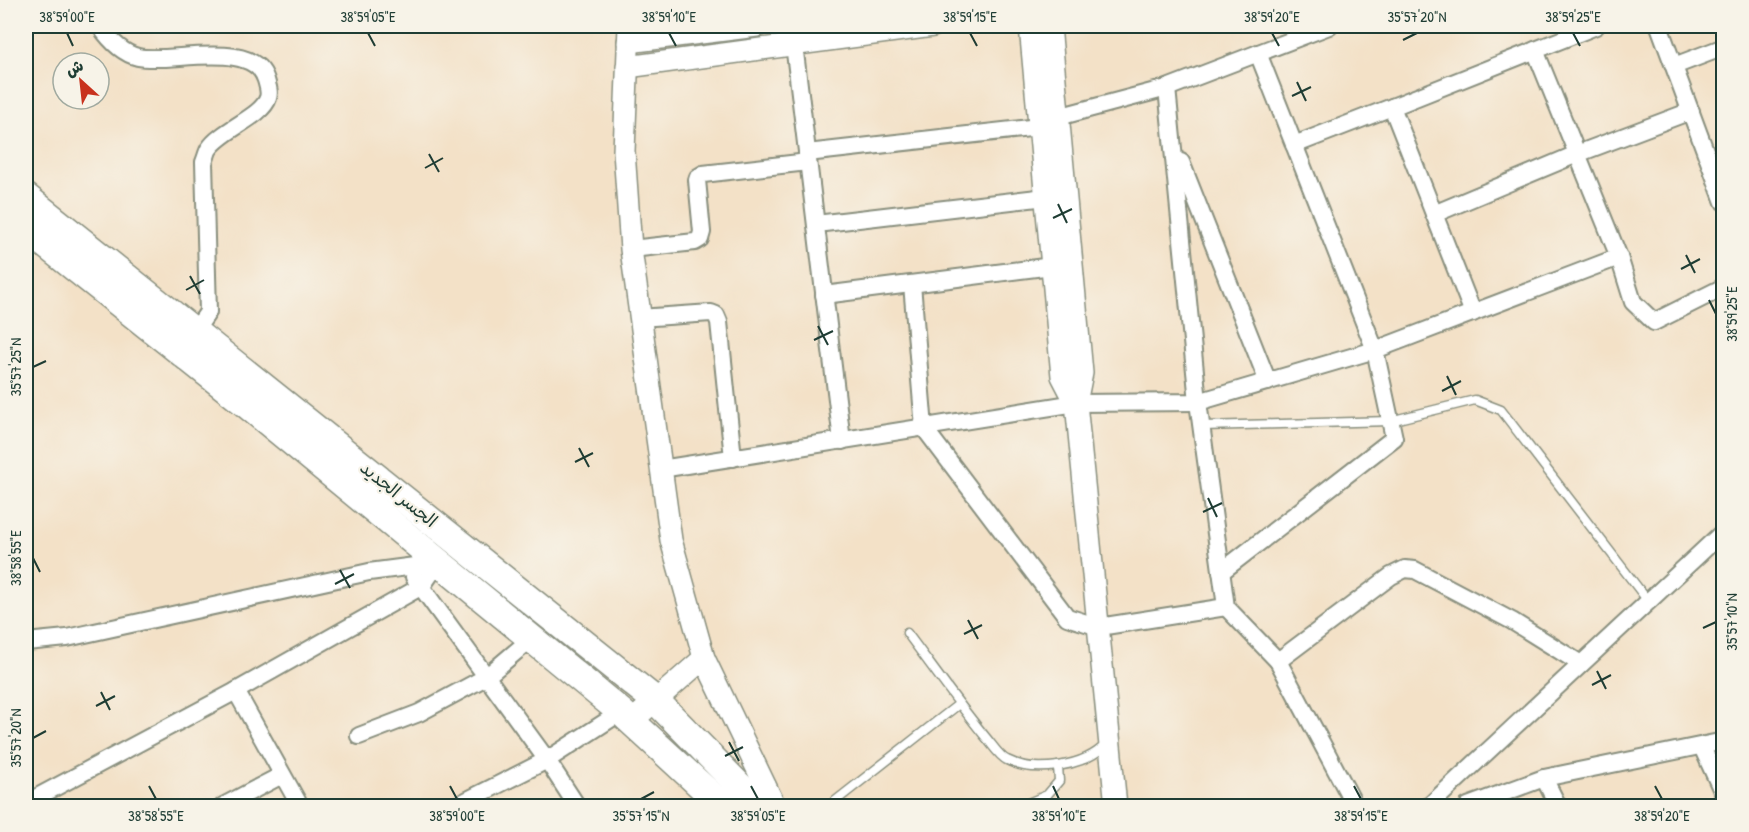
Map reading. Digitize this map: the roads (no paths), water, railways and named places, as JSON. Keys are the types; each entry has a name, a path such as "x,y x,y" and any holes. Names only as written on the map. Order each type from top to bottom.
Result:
{"main road":[{"name":"الجسر الجديد","path":"26,197 656,701 759,807"},
{"name":"الجسر الجديد","path":"26,229 246,405 626,716 716,804"}],"street":[{"path":"100,26 114,44 138,57 211,55 240,58 263,71 270,92 261,109 209,149 204,162 208,312 195,332"},
{"path":"757,26 629,34 624,151 639,318 671,540 704,658 775,807"},
{"path":"627,67 933,26"},
{"path":"1030,26 1048,122 1082,373 1076,403 1116,807"},
{"path":"1050,26 1046,197 1062,376 1076,403"},
{"path":"631,249 695,242 700,239 702,232 697,180 703,174 1048,122 1167,88 1329,26"},
{"path":"1294,145 1596,26"},
{"path":"1659,26 1724,202"},
{"path":"794,44 842,441"},
{"path":"1674,66 1724,47"},
{"path":"1535,50 1619,257 1633,302 1654,322 1724,287"},
{"path":"1221,572 1394,438 1375,350 1258,53"},
{"path":"1167,88 1198,402 1226,607 1278,661 1355,807"},
{"path":"1392,107 1473,313"},
{"path":"1434,214 1577,154 1691,111"},
{"path":"1173,142 1268,382"},
{"path":"816,224 1046,197"},
{"path":"662,469 1076,403 1198,402 1375,350 1619,257"},
{"path":"824,295 1052,266"},
{"path":"912,284 924,428 1067,617 1099,627 1226,607"},
{"path":"639,318 711,313 716,315 733,458"},
{"path":"1429,807 1724,531"},
{"path":"26,642 67,638 369,572 438,563"},
{"path":"26,803 236,691 422,586 438,563"},
{"path":"406,567 547,760 577,807"},
{"path":"1278,661 1392,576 1405,569 1415,570 1512,621 1581,664"},
{"path":"359,736 419,713 486,677 532,638"},
{"path":"456,807 656,701 704,658"},
{"path":"236,691 300,807"},
{"path":"1468,807 1544,778 1724,741"},
{"path":"1702,747 1724,795"},
{"path":"223,807 282,775"},
{"path":"1544,778 1558,807"}],"lane":[{"path":"1202,426 1390,421 1475,400 1501,411 1648,601"},
{"path":"908,633 959,704 1005,760 1033,767 1058,766 1080,760 1101,750 1110,739"},
{"path":"829,807 959,704"},
{"path":"1021,807 1047,795 1059,781 1058,766"}]}
